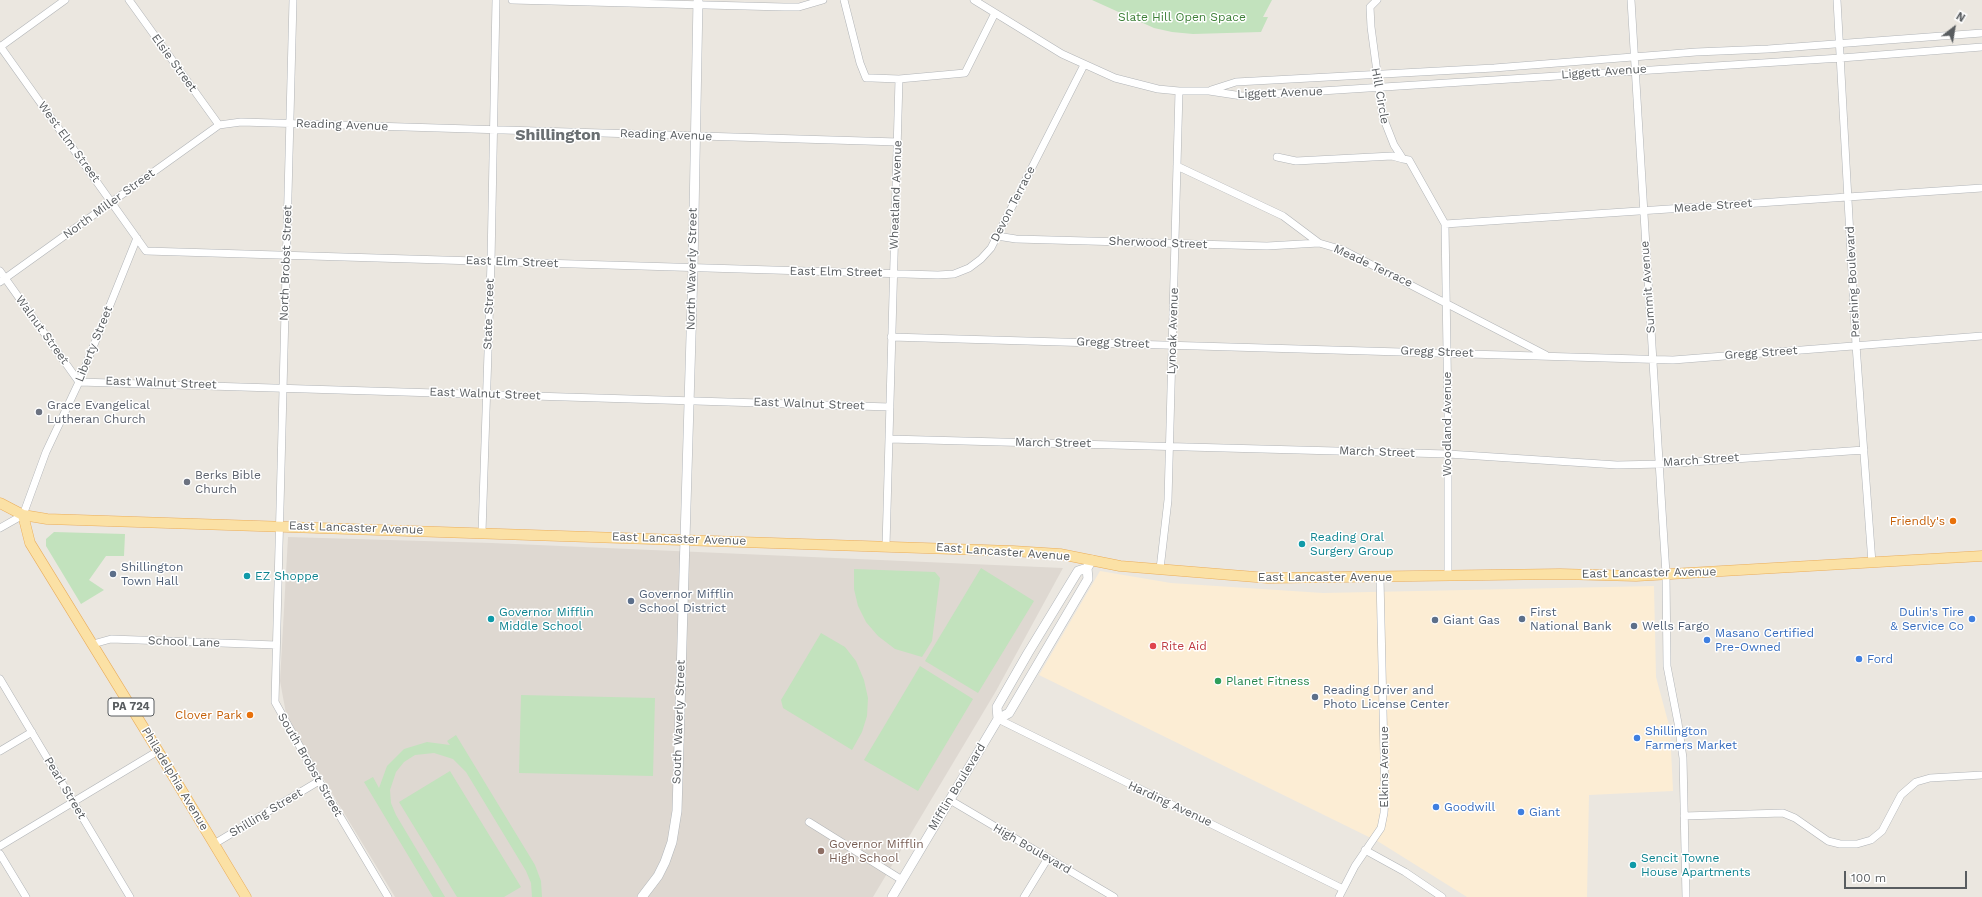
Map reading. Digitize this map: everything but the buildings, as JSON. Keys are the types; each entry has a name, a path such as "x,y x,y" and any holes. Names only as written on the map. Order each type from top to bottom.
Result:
{"main road":[{"name":"East Lancaster Avenue","path":"0,503 23,515 47,519 685,539 1060,554 1090,564 1268,578 1666,574 1982,556"},
{"name":"Philadelphia Avenue","path":"23,515 30,543 158,750 246,897"}],"street":[{"path":"0,46 65,0"},
{"name":"Elsie Street","path":"129,0 219,125"},
{"name":"North Brobst Street","path":"279,526 293,0"},
{"name":"State Street","path":"482,532 491,262 492,130 496,0"},
{"path":"512,0 698,2 799,7 823,0"},
{"path":"844,0 860,63 866,78 899,79 965,73 995,13"},
{"path":"974,0 1036,39 1108,76 1137,85 1179,91 1209,91"},
{"name":"Hill Circle","path":"1378,0 1370,7 1377,87 1382,118 1387,131 1403,158 1408,160 1445,224"},
{"name":"Summit Avenue","path":"1631,0 1666,574 1667,666 1681,742 1686,897"},
{"name":"Pershing Boulevard","path":"1837,0 1856,345 1872,563"},
{"name":"North Waverly Street","path":"685,539 693,268 694,136 698,2"},
{"name":"Liggett Avenue","path":"1209,91 1236,82 1494,68 1982,33"},
{"name":"West Elm Street","path":"0,46 137,238"},
{"name":"Liggett Avenue","path":"1209,91 1242,96 1841,58 1982,47"},
{"name":"Devon Terrace","path":"894,273 954,274 969,268 981,260 991,248 1084,65"},
{"name":"Wheatland Avenue","path":"886,546 899,79"},
{"name":"Lynoak Avenue","path":"1160,569 1168,500 1179,91"},
{"name":"Reading Avenue","path":"219,125 241,122 898,142"},
{"name":"North Miller Street","path":"3,280 219,125"},
{"path":"1276,157 1296,161 1392,156 1403,158"},
{"name":"Meade Terrace","path":"1177,166 1283,216 1319,243 1343,250 1548,356"},
{"name":"Meade Street","path":"1445,224 1982,188"},
{"name":"Woodland Avenue","path":"1445,224 1448,576"},
{"name":"Sherwood Street","path":"997,236 1016,239 1175,244 1267,246 1319,243"},
{"name":"East Elm Street","path":"137,238 146,251 894,273"},
{"name":"Liberty Street","path":"23,515 51,442 79,382 137,238"},
{"name":"Walnut Street","path":"0,271 3,280 79,382"},
{"name":"Gregg Street","path":"892,337 1673,360 1784,353 1856,345 1982,336"},
{"name":"East Walnut Street","path":"79,382 282,387 890,407"},
{"name":"March Street","path":"889,439 1448,454 1618,465 1864,450"},
{"path":"0,528 23,515"},
{"name":"South Brobst Street","path":"279,526 275,702 319,781 388,897"},
{"name":"South Waverly Street","path":"642,897 658,876 665,862 672,842 675,826 685,539"},
{"name":"Mifflin Boulevard","path":"998,719 1009,713 1088,579 1090,564"},
{"name":"Mifflin Boulevard","path":"892,897 998,719 998,707 1028,653 1078,571 1090,564"},
{"name":"Elkins Avenue","path":"1339,897 1366,850 1381,828 1385,798 1380,578"},
{"name":"School Lane","path":"93,644 111,639 276,645"},
{"name":"Pearl Street","path":"0,679 130,897"},
{"name":"Harding Avenue","path":"998,719 1343,889"},
{"path":"0,751 32,732"},
{"path":"0,846 158,750"},
{"path":"1684,816 1784,813 1828,840 1840,844 1857,844 1871,840 1882,831 1901,795 1916,782 1930,778 1982,775"},
{"name":"Shilling Street","path":"214,844 319,781"},
{"name":"High Boulevard","path":"950,800 1114,897"},
{"path":"809,822 902,880"},
{"path":"1366,850 1404,872 1442,897"},
{"path":"0,854 26,897"},
{"path":"1024,897 1048,858"}],"shaded area":[{"path":"288,537 492,543 1063,568 996,691 873,897 395,897 287,719 280,681"},
{"path":"1100,571 1171,583 1323,593 1654,586 1656,677 1670,729 1673,791 1589,795 1587,897 1467,897 1379,842 1039,675"}],"green space":[{"name":"Slate Hill Open Space","path":"1092,0 1272,0 1263,17 1268,17 1261,32 1193,34 1172,32 1154,28"},
{"path":"54,532 125,534 124,556 106,556 89,580 104,590 81,604 46,546 46,539"},
{"path":"981,568 1034,601 978,693 925,661"},
{"path":"854,569 935,572 940,578 932,641 922,657 895,649 878,636 866,622 858,606 854,589"},
{"path":"821,633 845,647 856,661 864,680 868,698 867,716 862,732 852,750 783,708 781,700"},
{"path":"920,666 973,699 918,791 864,760"},
{"path":"521,695 655,698 653,776 519,773"},
{"path":"456,735 535,865 541,881 542,897 532,897 531,883 526,871 466,772 453,759 434,753 415,755 404,762 396,772 390,790 391,803 396,815 445,897 433,897 364,782 373,777 379,788 387,766 404,749 427,742 450,745 447,741"},
{"path":"450,771 521,887 504,897 457,897 399,802"}],"place":[{"name":"Grace Evangelical Lutheran Church","path":"39,412"},
{"name":"Berks Bible Church","path":"187,482"},
{"name":"Friendly's","path":"1953,521"},
{"name":"Reading Oral Surgery Group","path":"1302,544"},
{"name":"Shillington Town Hall","path":"113,574"},
{"name":"EZ Shoppe","path":"247,576"},
{"name":"Governor Mifflin School District","path":"631,601"},
{"name":"Governor Mifflin Middle School","path":"491,619"},
{"name":"First National Bank","path":"1522,619"},
{"name":"Dulin's Tire & Service Co","path":"1972,619"},
{"name":"Giant Gas","path":"1435,620"},
{"name":"Wells Fargo","path":"1634,626"},
{"name":"Masano Certified Pre-Owned","path":"1707,640"},
{"name":"Rite Aid","path":"1153,646"},
{"name":"Ford","path":"1859,659"},
{"name":"Planet Fitness","path":"1218,681"},
{"name":"Reading Driver and Photo License Center","path":"1315,697"},
{"name":"Clover Park","path":"250,715"},
{"name":"Shillington Farmers Market","path":"1637,738"},
{"name":"Goodwill","path":"1436,807"},
{"name":"Giant","path":"1521,812"},
{"name":"Governor Mifflin High School","path":"821,851"},
{"name":"Sencit Towne House Apartments","path":"1633,865"}],"district":[{"name":"Shillington","path":"558,135"}]}
